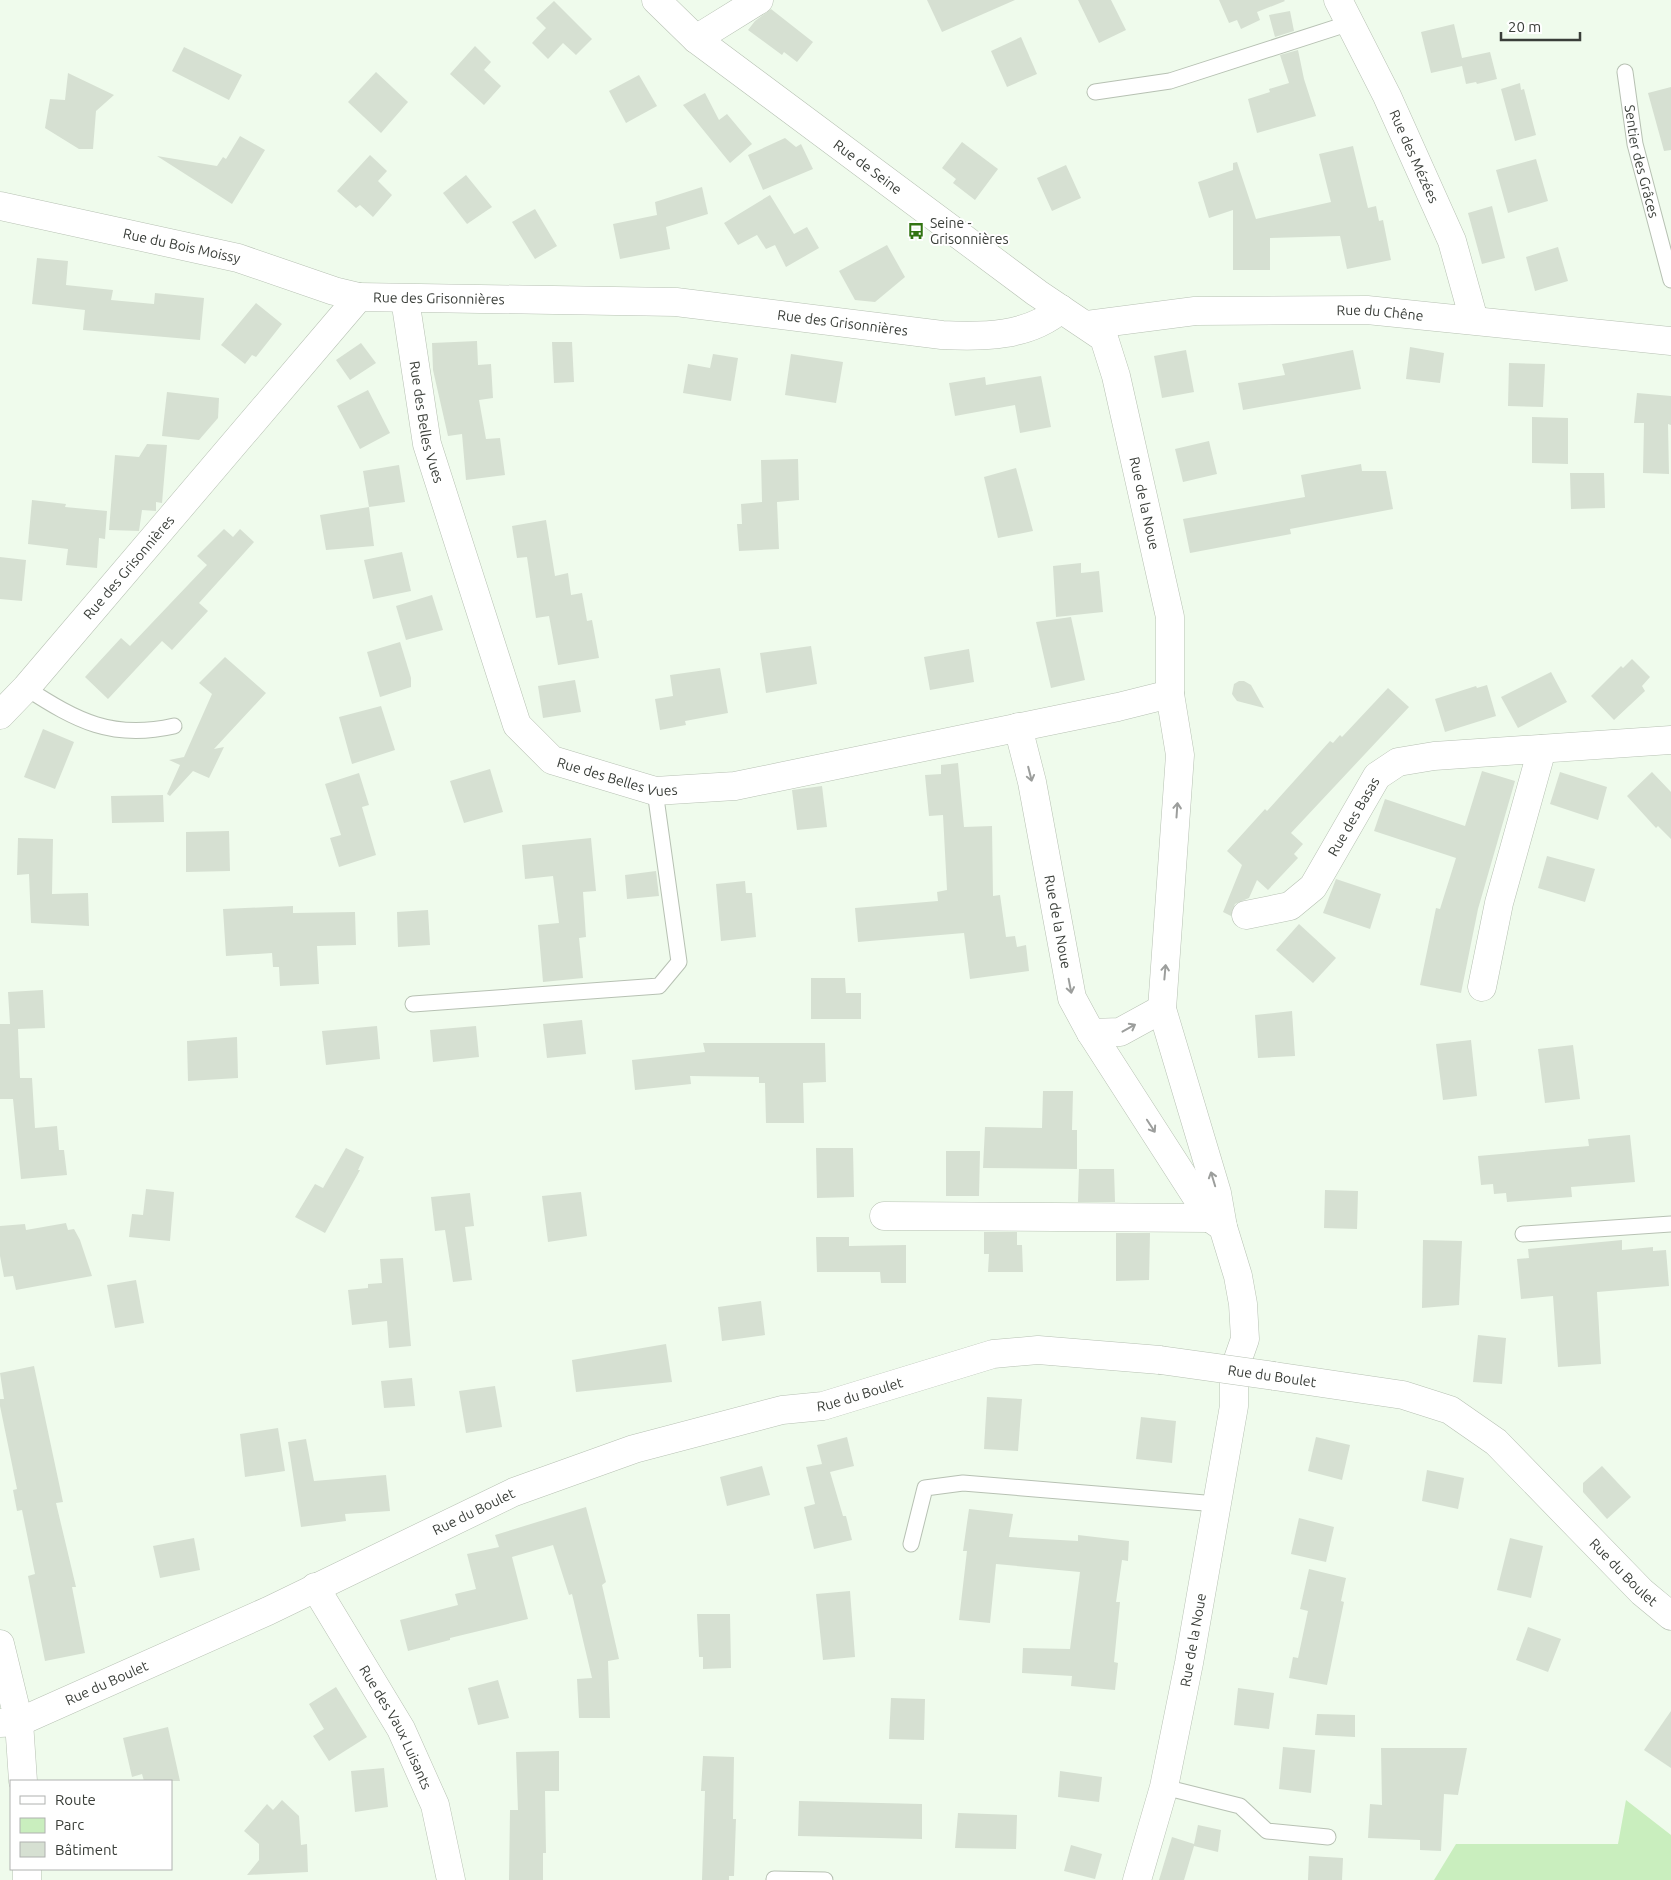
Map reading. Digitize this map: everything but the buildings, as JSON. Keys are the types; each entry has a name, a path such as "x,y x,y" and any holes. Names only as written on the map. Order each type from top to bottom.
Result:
{"street":[{"name":"Rue de Seine","path":"656,0 696,39 1061,309 1087,324"},
{"path":"696,39 759,0"},
{"name":"Rue des Mézées","path":"1344,12 1387,96 1452,241 1474,320"},
{"name":"Rue du Bois Moissy","path":"0,206 238,258 334,291 360,297"},
{"name":"Rue des Grisonnières","path":"0,715 26,688 360,297 676,302 942,335 967,336 995,335 1025,329 1049,320 1061,309"},
{"name":"Rue des Belles Vues","path":"404,299 427,444 517,725 552,760 655,791 735,786 1018,727"},
{"name":"Rue du Chêne","path":"1087,324 1194,311 1367,310 1671,341"},
{"name":"Rue de la Noue","path":"1087,324 1104,338 1116,376 1170,617 1170,694 1180,755 1162,1009 1217,1192 1217,1222"},
{"path":"1018,727 1170,694"},
{"name":"Rue de la Noue","path":"1018,727 1032,782 1072,998 1091,1033 1217,1222 1238,1276 1244,1304 1244,1348 1238,1359 1234,1384 1235,1398 1189,1663 1164,1787 1137,1880"},
{"name":"Rue des Basas","path":"1246,915 1290,906 1313,887 1377,776 1398,762 1434,756 1671,740"},
{"path":"1482,987 1499,903 1542,749"},
{"path":"1091,1033 1120,1032 1162,1009"},
{"path":"884,1216 1217,1222"},
{"name":"Rue du Boulet","path":"10,1722 268,1611 514,1492 634,1448 782,1410 823,1406 993,1354 1038,1350 1160,1360 1274,1376 1402,1395 1450,1410 1496,1442 1642,1592 1671,1616"},
{"name":"Rue des Vaux Luisants","path":"315,1587 401,1730 435,1805 451,1880"},
{"path":"0,1644 10,1722 23,1780"}],"lane":[{"path":"1095,92 1170,81 1344,12"},
{"name":"Sentier des Grâces","path":"1625,72 1635,144 1671,280"},
{"path":"26,688 67,715 106,729 153,731 174,726"},
{"path":"413,1004 659,986 679,962 655,791"},
{"path":"1523,1234 1671,1224"},
{"path":"910,1544 925,1488 963,1483 1217,1504"},
{"path":"1164,1787 1240,1806 1267,1831 1328,1837"},
{"path":"774,1879 825,1880"}],"green space":[{"path":"1626,1800 1671,1835 1671,1880 1434,1880 1456,1844 1618,1844"}],"place":[{"name":"Seine - Grisonnières","path":"916,231"}]}
